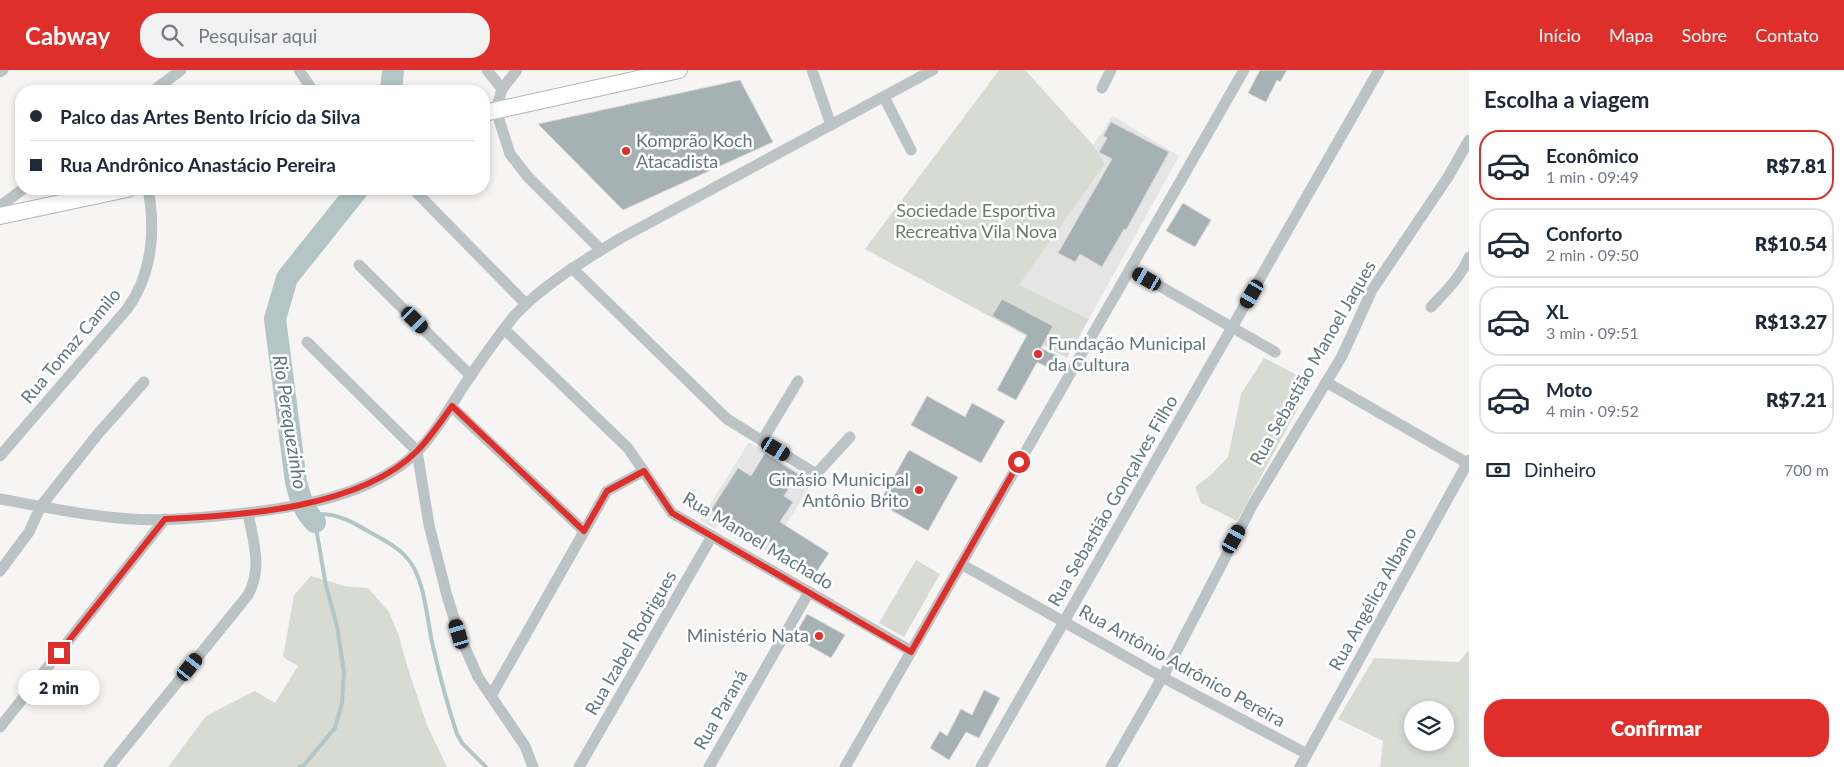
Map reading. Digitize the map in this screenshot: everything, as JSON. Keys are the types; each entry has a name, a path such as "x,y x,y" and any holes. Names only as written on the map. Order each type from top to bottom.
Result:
{"main road":[{"path":"490,111 679,70"},
{"path":"0,216 99,195"}],"street":[{"path":"161,85 181,70"},
{"path":"299,70 309,85"},
{"path":"487,70 502,89"},
{"path":"517,70 502,89 490,111 510,154 518,166 601,250"},
{"path":"812,70 831,125"},
{"path":"0,499 109,517 165,519 248,513 293,506 313,502 373,481 402,464 417,451 452,406 504,329 526,304 572,268 601,250 933,70"},
{"path":"1102,88 1111,70"},
{"path":"845,767 1244,70"},
{"name":"Rua Sebastião Gonçalves Filho","path":"981,767 1379,70"},
{"path":"884,97 911,150"},
{"name":"Rua Sebastião Manoel Jaques","path":"1111,767 1162,678 1253,504 1344,351 1372,290 1448,177 1469,140"},
{"path":"0,206 15,195"},
{"name":"Rua Tomaz Camilo","path":"0,456 137,296 143,282 151,244 152,228 149,195"},
{"path":"419,195 526,304"},
{"path":"1431,307 1454,282 1463,270 1469,257"},
{"path":"359,265 471,376"},
{"path":"572,268 720,412 736,425 816,474 850,437"},
{"path":"1130,269 1275,352"},
{"name":"Rua Manoel Machado","path":"504,329 628,448 672,513 911,652"},
{"path":"306,342 417,451 429,525 447,596 468,658 525,746 533,767"},
{"path":"762,441 798,381"},
{"path":"0,571 29,532 41,506 97,435 144,382"},
{"path":"1326,382 1468,461"},
{"path":"452,406 584,531"},
{"name":"Rua Angélica Albano","path":"1300,767 1468,461"},
{"path":"491,696 607,491 644,471"},
{"path":"109,767 248,595 254,585 257,572 256,559 248,513"},
{"path":"0,727 165,519"},
{"name":"Rua Izabel Rodrigues","path":"579,767 712,536"},
{"name":"Rua Antônio Adrônico Pereira","path":"961,564 1162,678 1307,754"},
{"name":"Rua Paraná","path":"709,767 809,592"}],"shaded area":[{"path":"1113,116 1179,156 1089,319 1019,285 1105,164 1093,145"},
{"path":"749,442 813,481 769,553 720,523 715,529 700,520"}],"green space":[{"name":"Sociedade Esportiva Recreativa Vila Nova","path":"999,70 1025,70 1093,145 1105,164 1019,285 1089,319 1067,358 865,249"},
{"path":"1264,358 1299,376 1298,408 1237,521 1201,503 1195,487 1212,474 1228,457 1241,394"},
{"path":"916,560 940,574 904,637 879,623"},
{"path":"311,576 344,586 368,588 389,612 399,636 427,725 447,767 168,767 206,716 255,691 275,703 298,666 283,657 294,595"},
{"path":"1469,650 1469,767 1380,767 1383,741 1338,719 1374,658 1459,662"}],"building":[{"path":"1260,70 1287,70 1280,82 1277,80 1266,102 1248,93"},
{"name":"Komprão Koch Atacadista","path":"740,80 773,142 623,210 538,124"},
{"path":"1111,122 1169,152 1126,230 1124,229 1102,267 1080,254 1075,262 1058,253 1112,159 1099,152 1107,138 1103,136"},
{"path":"1183,203 1211,220 1195,247 1166,231"},
{"path":"1002,299 1053,326 1041,348 1058,356 1051,369 1037,362 1016,400 997,390 1027,335 992,316"},
{"path":"927,396 965,417 972,403 1005,421 981,463 911,425"},
{"name":"Ginásio Municipal Antônio Brito","path":"909,450 958,477 928,531 879,503"},
{"path":"765,453 798,474 784,496 793,502 780,522 829,553 817,571 809,567 805,573 792,564 796,558 768,541 767,544 711,510 738,468 751,476"},
{"name":"Ministério Nata","path":"807,614 845,635 831,658 794,637"},
{"path":"984,690 1000,698 979,738 966,732 949,760 930,748 940,731 947,736 961,709 972,715"}],"waterway":[{"name":"Rio Perequezinho","path":"392,85 393,70"},
{"name":"Rio Perequezinho","path":"315,522 305,508 296,482 275,319 287,278 353,195"},
{"name":"Rio Perequezinho","path":"299,767 304,765 335,728 342,703 344,672 337,626 326,586 315,522 320,514 349,521 388,542 407,558 413,566 421,586 437,665 457,734 462,743 486,767"}],"place":[{"name":"Komprão Koch Atacadista","path":"626,151"},
{"name":"Fundação Municipal da Cultura","path":"1038,354"},
{"name":"Ginásio Municipal Antônio Brito","path":"919,490"},
{"name":"Ministério Nata","path":"819,636"}],"route":[{"path":"59,653 165,519 248,513 293,506 338,495 356,488 373,481 402,464 417,451 452,406 584,531 607,491 644,471 672,513 911,652 1019,462"}]}
